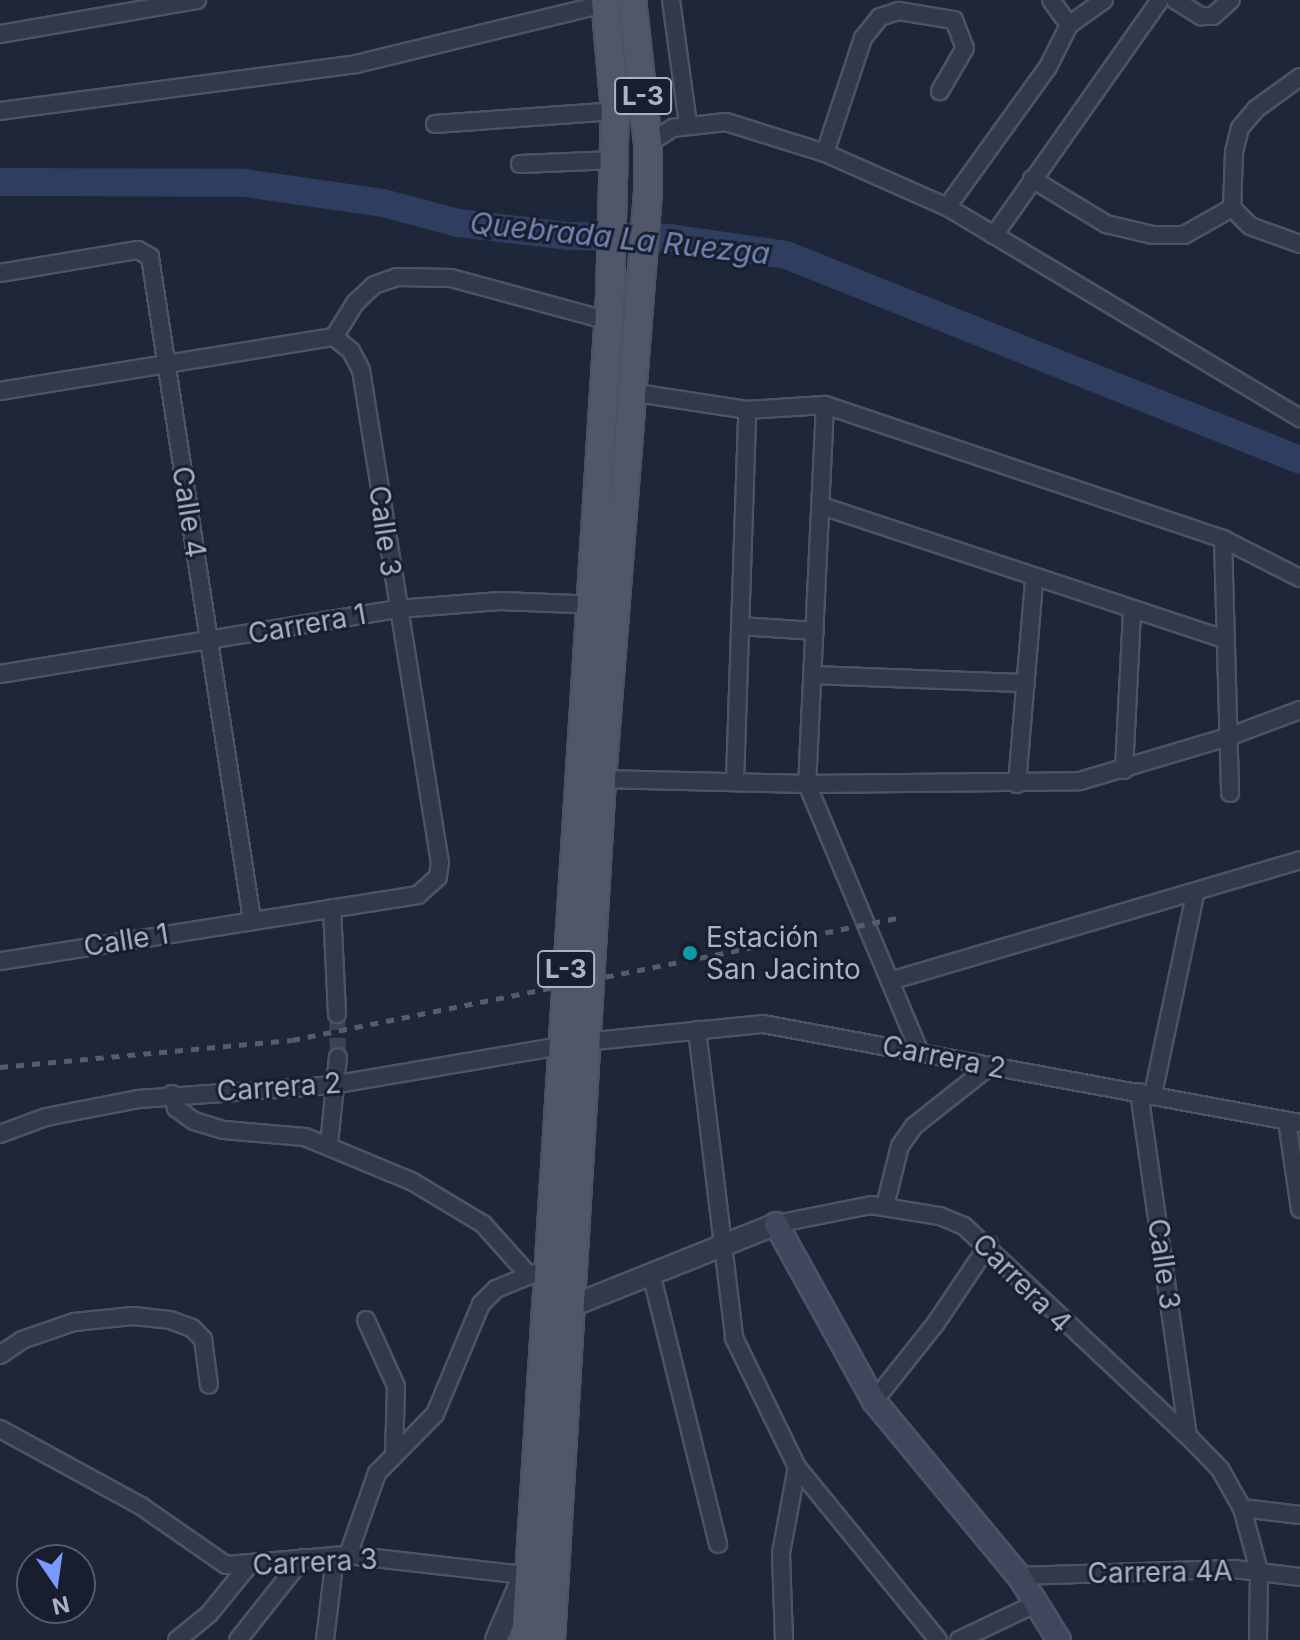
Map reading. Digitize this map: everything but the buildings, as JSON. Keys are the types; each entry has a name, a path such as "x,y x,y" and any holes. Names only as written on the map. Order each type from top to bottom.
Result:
{"main road":[{"name":"L-3","path":"573,1044 604,605 630,392 648,192 648,144 632,0"},
{"name":"L-3","path":"550,1631 559,1311 550,1273 602,779 610,309 616,191 610,29 598,2"},
{"path":"776,1224 874,1401 1019,1576 1059,1640"},
{"name":"L-3","path":"525,1640 526,1570 559,1311"}],"street":[{"path":"0,34 197,0"},
{"path":"671,0 688,124"},
{"path":"1051,0 1069,25"},
{"path":"947,207 1048,67 1069,25 1104,0"},
{"path":"994,235 1160,0"},
{"path":"1175,0 1201,16 1213,16 1231,0"},
{"path":"0,111 356,64 598,2"},
{"path":"825,153 863,38 880,17 899,11 954,20 965,48 940,91"},
{"path":"1300,77 1256,109 1240,128 1234,152 1232,208 1250,226 1300,244"},
{"path":"435,124 615,111"},
{"path":"648,144 688,124 726,122 825,153 947,207 1300,418"},
{"path":"520,164 615,160"},
{"path":"1032,179 1106,224 1153,235 1184,235 1232,208"},
{"name":"Calle 4","path":"0,273 146,252 153,266 252,920"},
{"path":"0,391 334,337 355,303 374,285 397,277 451,278 610,309"},
{"name":"Calle 3","path":"252,920 418,895 438,877 440,862 361,370 334,337"},
{"path":"630,392 747,410 825,405 1223,539 1300,578"},
{"path":"825,405 807,784 919,1051"},
{"path":"735,781 747,410"},
{"path":"822,506 1034,580 1225,639"},
{"path":"1223,539 1230,793"},
{"path":"1017,784 1034,580"},
{"name":"Carrera 1","path":"0,674 397,609 500,601 604,605"},
{"path":"1124,770 1132,610"},
{"path":"740,626 815,631"},
{"path":"814,675 1026,683"},
{"path":"602,779 807,784 1080,781 1228,737 1300,710"},
{"path":"890,981 1195,894 1300,860"},
{"name":"Calle 3","path":"1188,1436 1146,1093 1195,894"},
{"path":"332,908 337,1014"},
{"name":"Calle 1","path":"0,961 252,920"},
{"name":"Carrera 2","path":"0,1134 46,1117 172,1094 332,1085 573,1044 763,1024 1293,1122"},
{"path":"697,1030 719,1243 734,1338 797,1467 938,1640"},
{"path":"329,1144 332,1085 338,1057"},
{"path":"885,1206 900,1146 914,1126 990,1066"},
{"path":"172,1094 176,1108 194,1121 224,1130 266,1131 329,1144 467,1213 550,1273"},
{"path":"1293,1122 1300,1209"},
{"name":"Carrera 4","path":"559,1311 719,1243 776,1224 885,1206 940,1216 989,1244 1067,1328 1188,1436 1220,1469 1242,1508 1259,1571 1258,1640"},
{"path":"874,1401 936,1323 989,1244"},
{"path":"325,1640 342,1556 377,1473 435,1414 481,1304 496,1289 550,1273"},
{"path":"651,1273 718,1544"},
{"path":"0,1355 22,1340 74,1322 133,1316 170,1320 192,1328 203,1339 209,1385"},
{"path":"366,1320 396,1386 394,1456"},
{"name":"Carrera 3","path":"0,1429 141,1506 205,1555 226,1565 248,1566 342,1556 526,1570"},
{"path":"784,1640 781,1553 797,1467"},
{"path":"1242,1508 1300,1515"},
{"path":"238,1640 303,1558"},
{"path":"177,1640 209,1614 248,1566"},
{"path":"496,1640 526,1570"},
{"name":"Carrera 4A","path":"1019,1576 1259,1571 1300,1577"},
{"path":"959,1640 1037,1603"},
{"path":"525,1640 550,1631"}],"waterway":[{"name":"Quebrada La Ruezga","path":"0,182 244,183 383,203 458,223 569,236 670,238 786,255 1300,460"}],"tunnel":[{"path":"337,1014 338,1057"}],"railway":[{"path":"0,1067 292,1040 897,918"}],"place":[{"name":"Estación San Jacinto","path":"690,953"}]}
